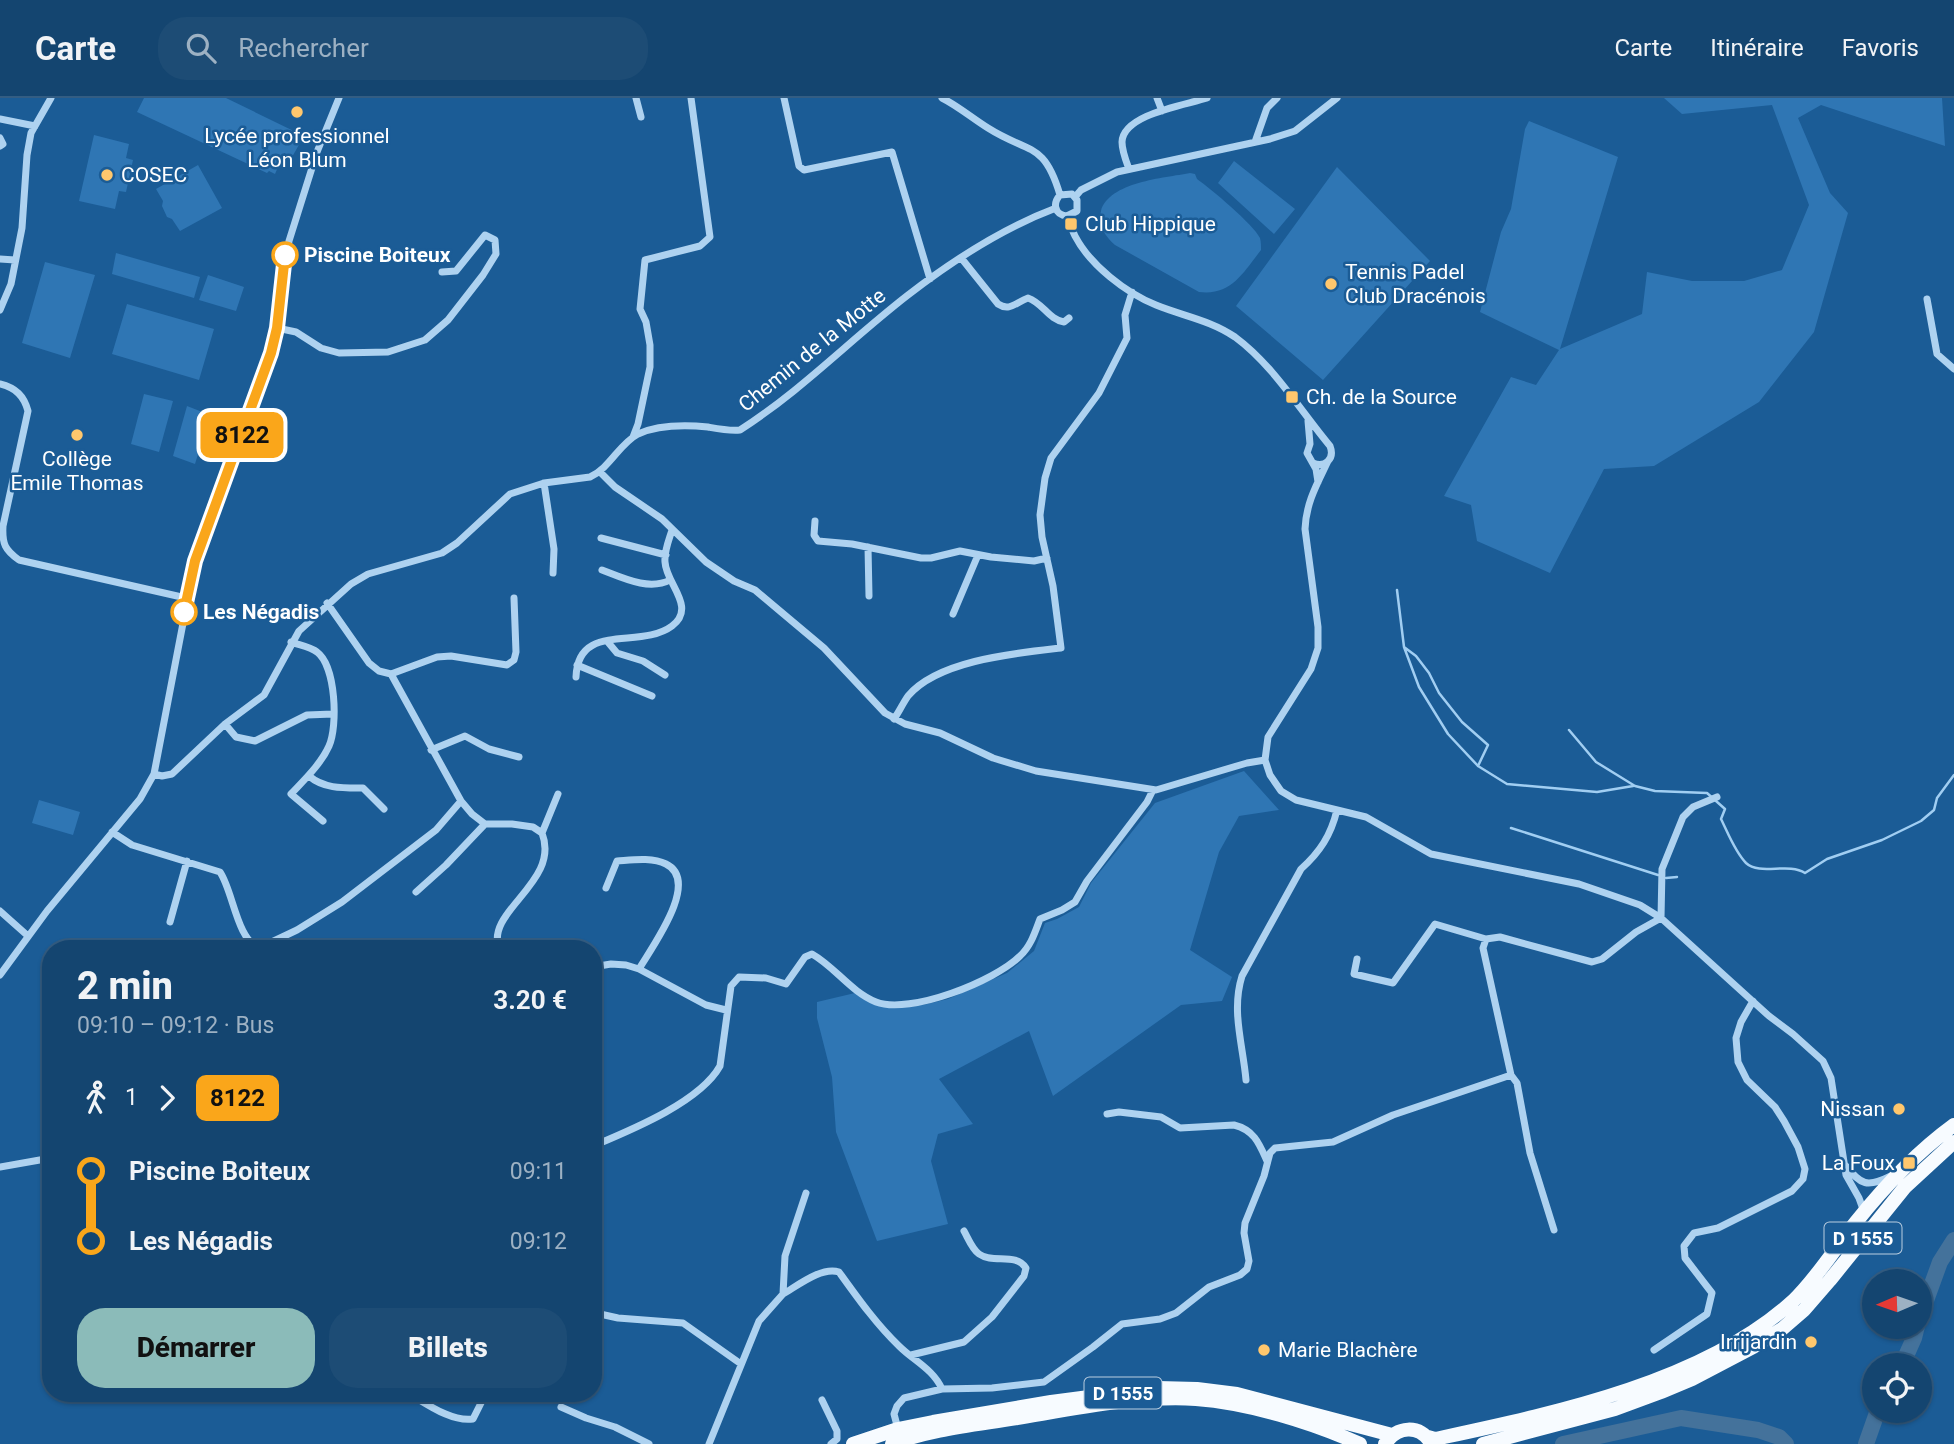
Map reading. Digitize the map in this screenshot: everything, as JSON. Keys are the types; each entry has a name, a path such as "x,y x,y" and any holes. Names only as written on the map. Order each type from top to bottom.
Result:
{"main road":[{"name":"D 1555","path":"1430,1441 1621,1392 1706,1358 1755,1329 1794,1300 1904,1168 1954,1125"},
{"name":"D 1555","path":"1483,1444 1615,1409 1661,1392 1753,1347 1782,1329 1804,1310 1905,1187 1954,1142"},
{"name":"D 1555","path":"853,1444 898,1429 1051,1402 1158,1388 1237,1394 1389,1440"},
{"name":"D 1555","path":"892,1444 935,1432 981,1424 1158,1399 1195,1399 1236,1405 1300,1421 1360,1444"},
{"path":"1389,1440 1406,1429 1422,1433 1430,1441"}],"street":[{"path":"0,310 11,284 24,206 31,133 51,98"},
{"path":"0,975 28,936 140,799 154,774 195,561 258,393 277,328 289,241 317,152 338,98"},
{"path":"636,98 641,117"},
{"path":"632,438 638,424 650,367 646,321 640,309 645,260 700,246 710,237 691,98"},
{"path":"784,98 799,166 804,170 892,152 930,279"},
{"path":"942,98 989,129 1040,155 1052,170 1060,195"},
{"path":"1157,98 1162,111"},
{"path":"1129,169 1122,141 1138,119 1207,98"},
{"path":"1255,142 1268,108 1277,98"},
{"path":"1075,197 1081,190 1100,180 1129,169 1295,131 1337,98"},
{"path":"0,119 35,126"},
{"path":"0,138 3,144 0,146"},
{"path":"1068,193 1075,197 1078,203 1077,211 1068,216 1060,214 1055,203 1060,195 1068,193"},
{"name":"Chemin de la Motte","path":"600,472 640,433 691,426 740,430 805,382 930,279 1011,228 1056,208"},
{"path":"1068,216 1075,238 1086,253 1132,292 1154,304 1204,320 1236,338 1274,377 1328,443 1332,454 1307,504 1305,529 1318,627 1318,648 1311,669 1268,737 1265,761 1270,775 1281,791 1296,800 1366,817 1431,854 1579,884 1640,905 1661,918 1823,1061 1831,1078 1846,1175 1864,1213"},
{"path":"277,328 296,332 321,348 339,353 388,352 425,340 448,320 483,275 496,254 495,240 485,235 456,271 442,272"},
{"path":"0,259 15,260"},
{"path":"962,259 1004,308 1010,308 1028,298 1056,321 1065,322 1069,318"},
{"path":"894,719 907,697 922,682 942,671 1005,655 1062,648 1040,515 1045,478 1051,458 1100,393 1128,338 1125,315 1132,292"},
{"path":"1927,299 1937,354 1954,369"},
{"path":"0,384 16,390 25,399 28,411 3,526 2,538 6,550 19,560 186,598"},
{"path":"1308,420 1310,444 1307,453 1318,482"},
{"path":"1310,444 1320,440 1328,443"},
{"path":"1313,463 1321,465 1328,461"},
{"path":"154,774 172,774 225,724 264,695 299,631 351,584 369,574 442,553 457,543 510,494 544,483 590,477 600,472 615,487 654,513 706,562 734,581 755,590 824,648 885,713 894,719 940,733 993,758 1036,771 1153,790 1176,786 1247,763 1265,761"},
{"path":"544,483 554,549 553,573"},
{"path":"815,521 814,535 818,541 868,547 922,558 960,551 1034,561 1047,558"},
{"path":"576,677 577,665 583,651 594,643 662,632 673,625 681,615 681,601 670,580 665,561 672,530"},
{"path":"601,538 666,555"},
{"path":"868,547 869,596"},
{"path":"953,614 978,555"},
{"path":"602,570 643,584 661,585 670,580"},
{"path":"327,603 369,663 379,671 391,674 437,657 452,656 507,665 514,660 516,652 514,598"},
{"path":"607,641 617,653 643,661 665,676"},
{"path":"291,642 317,652 329,666 333,714 329,746 309,776 291,794 323,821"},
{"path":"577,665 652,695"},
{"path":"391,674 431,750 447,772 461,801 472,814 485,824 533,827 542,833"},
{"path":"225,724 236,737 255,741 307,715 333,714"},
{"path":"431,750 466,736 489,749 519,757"},
{"path":"309,776 333,787 363,788 384,809"},
{"path":"602,1142 688,1099 714,1076 720,1066 726,1010 731,986 735,980 749,976 786,984 808,954 812,954 858,991 878,1003 887,1004 925,1002 1006,968 1027,949 1040,919 1062,911 1075,902 1087,881 1147,802 1153,790"},
{"path":"496,940 498,929 540,872 545,853 542,833 558,794"},
{"path":"1661,918 1662,869 1683,817 1693,807 1714,799"},
{"path":"276,940 342,902 436,830 461,801"},
{"path":"1246,1080 1244,1049 1237,1021 1237,993 1242,976 1301,869 1315,856 1328,836 1337,810"},
{"path":"416,892 485,824"},
{"path":"112,832 132,845 220,872 249,940"},
{"path":"606,888 617,861 649,860 665,863 676,870 680,884 678,899 639,969"},
{"path":"170,922 187,861"},
{"path":"0,911 28,936"},
{"path":"1357,959 1354,974 1393,983 1435,925 1486,939 1500,937 1592,962 1601,959 1636,932 1661,918"},
{"path":"1486,939 1483,948 1511,1075 1517,1083 1530,1153 1554,1230"},
{"path":"602,966 618,964 639,969 706,1005 726,1010"},
{"path":"1654,1350 1707,1314 1712,1293 1685,1258 1684,1246 1694,1233 1717,1228 1793,1191 1803,1179 1805,1169 1798,1147 1784,1121 1775,1107 1747,1080 1738,1062 1736,1038 1741,1022 1753,1002"},
{"path":"898,1429 894,1414 904,1398 942,1389 992,1388 1044,1382 1122,1324 1160,1319 1176,1313 1209,1287 1240,1275 1247,1269 1249,1261 1245,1223 1270,1153 1275,1148 1332,1142 1393,1115 1511,1075"},
{"path":"1107,1114 1119,1112 1161,1117 1180,1128 1234,1125 1241,1127 1255,1137 1267,1161"},
{"path":"0,1167 42,1160"},
{"path":"1845,1165 1855,1177 1867,1184 1879,1182 1904,1168"},
{"path":"783,1294 785,1256 806,1192"},
{"path":"911,1355 964,1342 992,1317 1024,1276 1026,1268 1023,1262 980,1255 964,1231"},
{"path":"709,1444 759,1321 783,1294 825,1271 839,1272 900,1347 936,1376 942,1389"},
{"path":"602,1314 683,1323 741,1364"},
{"path":"822,1400 837,1431 837,1439 831,1444"},
{"path":"425,1402 465,1420 473,1419 482,1402"},
{"path":"561,1407 615,1427 649,1444"}],"shaded area":[{"path":"144,98 226,98 304,136 292,157 284,153 275,174 269,171 267,173 137,112"},
{"path":"1664,98 1942,98 1945,146 1821,105 1798,118 1830,193 1848,213 1814,332 1759,402 1654,466 1604,469 1550,573 1477,541 1471,505 1444,496 1511,377 1536,385 1559,350 1480,312 1501,232 1511,209 1525,129 1529,121 1618,157 1560,349 1642,314 1647,272 1692,281 1744,281 1782,270 1809,205 1772,105 1682,114"},
{"name":"COSEC","path":"94,135 129,144 126,158 133,160 126,192 119,191 115,209 79,201"},
{"path":"1234,161 1295,209 1274,234 1218,183"},
{"path":"198,165 222,208 180,231 172,219 167,217 162,206 163,201 156,189"},
{"name":"Tennis Padel Club Dracénois","path":"1337,167 1430,261 1323,380 1236,306"},
{"path":"1195,174 1197,179 1241,216 1260,238 1261,250 1248,267 1228,287 1220,290 1199,292 1115,245 1101,226 1101,211 1106,201 1115,194 1139,183"},
{"path":"116,253 200,277 194,298 112,274"},
{"path":"45,262 95,275 70,358 22,343"},
{"path":"208,275 244,287 236,311 199,300"},
{"path":"127,304 214,329 199,380 112,354"},
{"path":"144,394 173,401 159,452 131,444"},
{"path":"187,406 210,415 195,464 173,456"},
{"path":"1244,771 1279,810 1239,816 1219,852 1190,950 1232,977 1222,1001 1181,1005 1053,1096 1029,1031 939,1079 973,1124 938,1134 931,1161 948,1224 877,1241 836,1132 832,1077 817,1018 817,1002 855,993 883,1007 923,1005 948,999 1007,973 1034,951 1045,923 1079,907 1091,883 1155,803"},
{"path":"39,800 80,812 73,835 32,823"}],"waterway":[{"path":"1397,590 1404,647 1419,687 1448,734 1478,766 1507,784 1597,792 1633,786"},
{"path":"1404,647 1416,656 1439,693 1462,722 1488,745 1478,766"},
{"path":"1569,730 1596,762 1635,786 1655,791 1707,793 1725,809 1721,819 1738,853 1746,863 1759,868 1791,869 1805,873 1827,859 1882,840 1921,821 1934,810 1937,798 1954,775"},
{"path":"1511,828 1658,875"},
{"path":"1666,878 1677,877"},
{"path":"1932,1284 1940,1262 1954,1240"},
{"path":"1907,1353 1914,1339"},
{"path":"1563,1444 1681,1418 1758,1430 1779,1437 1786,1444"},
{"path":"1866,1444 1873,1423"}],"bus line":[{"name":"8122","path":"184,612 195,561 271,353 277,328 285,255"}],"place":[{"name":"Lycée professionnel Léon Blum","path":"297,112"},
{"name":"COSEC","path":"107,175"},
{"name":"Club Hippique","path":"1071,224"},
{"name":"Piscine Boiteux","path":"285,255"},
{"name":"Tennis Padel Club Dracénois","path":"1331,284"},
{"name":"Ch. de la Source","path":"1292,397"},
{"name":"Collège Emile Thomas","path":"77,435"},
{"name":"Les Négadis","path":"184,612"},
{"name":"Nissan","path":"1899,1109"},
{"name":"La Foux","path":"1909,1163"},
{"name":"Irrijardin","path":"1811,1342"},
{"name":"Marie Blachère","path":"1264,1350"}]}
